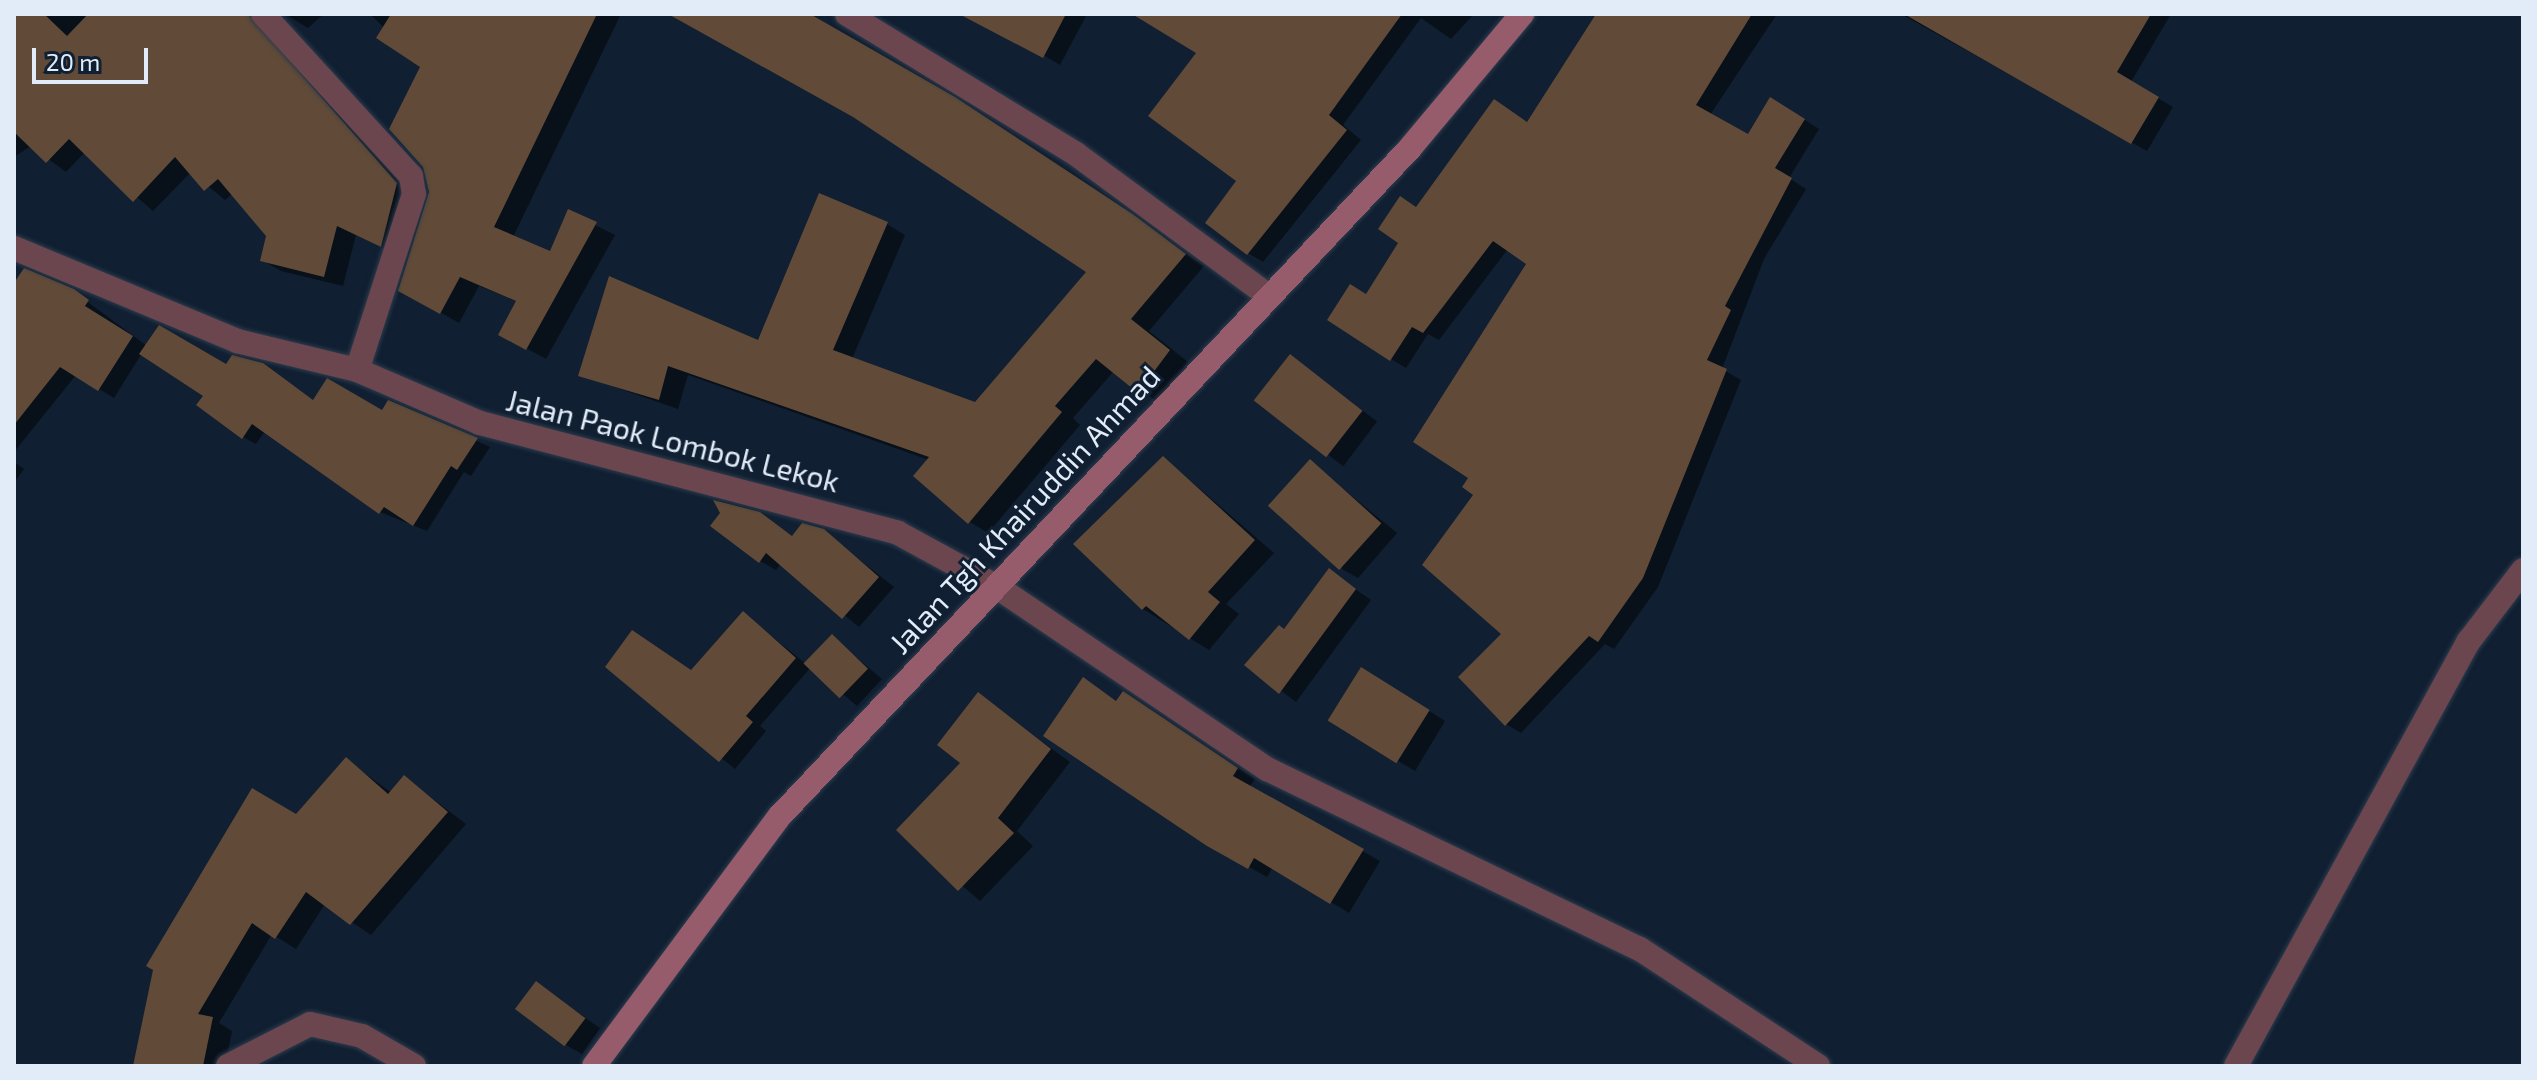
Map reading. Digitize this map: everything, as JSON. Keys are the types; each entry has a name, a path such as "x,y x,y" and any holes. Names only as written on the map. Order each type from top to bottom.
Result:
{"street":[{"path":"263,14 411,176 414,194 357,370"},
{"path":"847,14 1076,154 1266,294"},
{"name":"Jalan Tgh Khairuddin Ahmad","path":"594,1066 779,817 997,587 1266,294 1478,74 1522,14"},
{"name":"Jalan Paok Lombok Lekok","path":"14,248 237,341 357,370 480,423 580,454 697,476 898,533 997,587 1267,769 1640,949 1818,1066"},
{"path":"2236,1066 2469,641 2523,570"},
{"path":"228,1066 310,1024 362,1036 414,1066"}],"building":[{"path":"14,14 44,14 67,36 88,14 248,14 397,183 381,247 337,226 324,277 260,261 266,236 218,179 204,191 175,157 133,202 69,139 46,163 14,132"},
{"path":"391,14 597,14 494,227 550,251 568,209 597,222 526,350 498,335 516,301 460,277 440,314 398,291 429,192 423,167 389,129 420,67 376,38"},
{"path":"668,14 810,14 955,97 1134,215 1186,254 1131,319 1170,350 1138,393 1096,359 1055,406 1062,412 968,524 913,476 929,457 668,366 659,400 578,376 609,276 758,340 819,193 888,222 833,350 975,402 1086,272 853,117"},
{"path":"959,14 1066,14 1043,58"},
{"path":"1132,14 1402,14 1329,115 1347,130 1247,255 1205,223 1236,181 1148,116 1196,53"},
{"path":"1596,14 1752,14 1696,105 1748,134 1770,97 1805,119 1775,168 1792,178 1725,306 1731,310 1707,360 1727,369 1643,578 1598,642 1589,636 1505,726 1458,677 1501,634 1422,565 1473,495 1462,487 1468,478 1413,442 1526,264 1493,241 1423,333 1412,327 1390,361 1327,320 1350,284 1366,294 1398,243 1378,229 1400,196 1416,207 1494,99 1527,122"},
{"path":"1904,14 2151,14 2117,72 2159,97 2131,144"},
{"path":"24,268 74,289 89,300 85,306 133,336 98,391 60,367 14,425 14,283"},
{"path":"159,325 226,364 232,355 263,363 313,400 327,378 382,410 388,400 478,438 457,470 451,466 413,526 384,507 379,514 252,424 242,439 196,405 203,396 139,354"},
{"path":"1290,354 1362,411 1326,457 1254,400"},
{"path":"1163,456 1255,540 1208,592 1220,602 1189,640 1146,606 1142,610 1073,544"},
{"path":"1310,459 1381,523 1339,570 1268,506"},
{"path":"713,500 760,512 792,536 802,523 824,529 879,577 842,619 766,553 759,563 710,526 720,513"},
{"path":"1329,568 1356,589 1279,694 1244,665 1279,625 1284,629"},
{"path":"743,611 796,658 746,716 753,722 719,762 605,667 632,630 691,670"},
{"path":"832,634 868,669 839,698 804,663"},
{"path":"1361,667 1430,710 1396,763 1328,720"},
{"path":"1083,677 1116,701 1123,691 1238,768 1233,776 1364,849 1330,904 1254,858 1248,869 1207,846 1043,736"},
{"path":"978,692 1051,749 998,818 1014,833 958,891 896,830 960,763 937,745"},
{"path":"346,757 388,794 404,775 448,812 350,925 306,892 275,939 252,923 198,1014 213,1017 203,1066 133,1066 153,970 146,966 252,788 296,814"},
{"path":"536,981 586,1018 564,1046 515,1009"}]}
